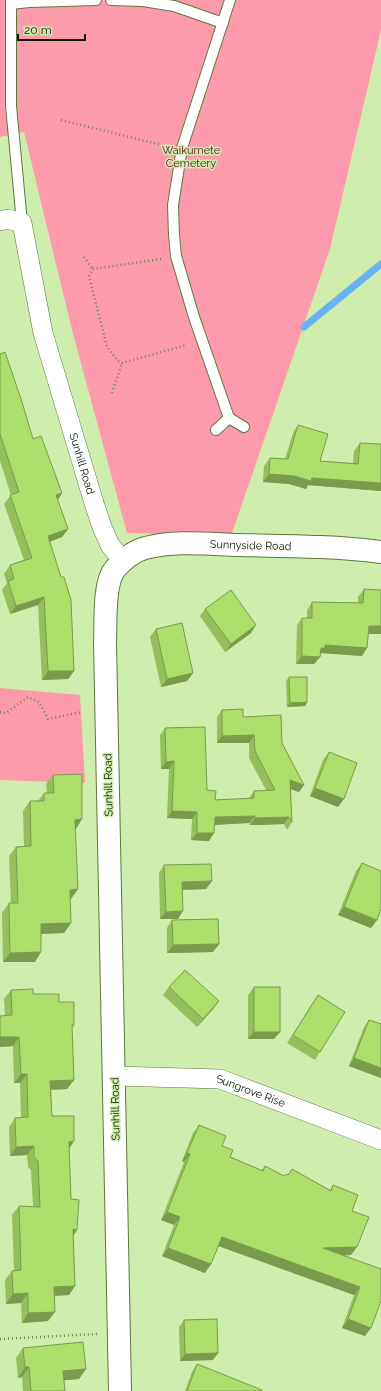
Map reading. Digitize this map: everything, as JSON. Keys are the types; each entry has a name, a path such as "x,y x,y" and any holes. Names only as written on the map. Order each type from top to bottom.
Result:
{"street":[{"path":"0,221 8,219 22,223"},
{"name":"Sunhill Road","path":"22,223 43,333 102,527 110,545 123,561 114,570 105,600 120,1391"},
{"name":"Sunnyside Road","path":"123,561 144,549 161,545 186,544 300,547 381,552"},
{"name":"Sungrove Rise","path":"114,1076 220,1079 381,1140"}],"lane":[{"path":"22,223 12,106 11,2 96,0"},
{"path":"111,0 143,0 174,6 223,23"},
{"path":"230,0 182,148 173,204 176,256 202,341 229,418 244,427"},
{"path":"216,430 229,418"}],"path":[{"path":"61,120 172,148"},
{"path":"84,257 93,270"},
{"path":"168,258 93,270 89,276 107,347 118,361 122,363 194,344"},
{"path":"112,393 122,363"},
{"path":"0,712 6,713 28,696 39,702 48,719 82,712"},
{"path":"0,1339 97,1334"}],"green space":[{"name":"Waikumete Cemetery","path":"0,0 381,0 381,30 330,249 231,536 127,533 72,330 24,132 0,137"},
{"path":"0,688 80,695 85,783 0,780"}],"building":[{"path":"5,352 33,439 41,436 62,493 56,495 68,529 48,536 61,577 64,577 71,600 74,671 48,671 44,597 16,606 8,581 14,579 10,565 32,558 10,495 19,492 0,434 0,354"},
{"path":"298,425 328,434 320,461 358,464 360,443 381,444 381,483 312,478 311,481 294,476 269,474 270,458 288,459"},
{"path":"364,589 381,590 381,626 369,626 367,648 325,645 325,648 321,648 320,657 302,656 302,618 312,618 312,602 363,603"},
{"path":"231,590 256,625 231,644 205,609"},
{"path":"182,623 193,673 167,679 156,629"},
{"path":"289,677 307,677 307,702 290,703"},
{"path":"243,709 243,717 281,715 282,743 304,785 290,780 292,822 289,817 215,817 214,833 197,833 197,812 172,811 174,761 166,762 165,728 205,727 207,790 216,791 215,800 254,798 254,791 275,790 255,751 254,735 222,736 222,710"},
{"path":"329,752 357,763 344,799 315,788"},
{"path":"82,774 82,819 75,820 78,889 70,890 71,923 41,924 41,952 10,953 9,903 18,903 16,847 31,846 30,801 44,801 44,793 54,793 53,775"},
{"path":"362,863 381,871 381,909 377,920 344,907"},
{"path":"211,864 212,881 182,882 183,911 166,912 164,865"},
{"path":"218,919 219,944 173,945 172,920"},
{"path":"185,970 219,1001 203,1019 169,987"},
{"path":"254,987 280,987 280,1032 254,1032"},
{"path":"33,989 33,994 59,994 59,1002 74,1002 74,1025 72,1025 74,1080 50,1081 52,1116 74,1116 74,1141 69,1142 71,1199 79,1200 77,1230 73,1229 75,1286 54,1287 55,1312 28,1313 28,1293 13,1294 12,1271 21,1270 19,1206 40,1207 38,1161 34,1157 34,1146 16,1147 15,1118 28,1117 27,1074 21,1074 19,1037 0,1037 0,1016 12,1015 11,990"},
{"path":"318,995 345,1012 320,1052 293,1035"},
{"path":"369,1020 381,1024 381,1068 354,1058"},
{"path":"199,1125 226,1136 222,1146 233,1150 230,1157 263,1171 265,1166 284,1176 286,1174 288,1175 292,1169 331,1191 333,1185 358,1195 352,1211 369,1217 357,1247 323,1248 381,1269 381,1301 371,1328 348,1319 360,1287 222,1237 211,1264 168,1248 180,1217 167,1212 190,1154 187,1153"},
{"path":"217,1319 218,1353 185,1354 184,1320"},
{"path":"83,1342 86,1369 63,1371 65,1391 31,1391 29,1367 25,1367 23,1348"},
{"path":"197,1364 262,1390 262,1391 187,1391"}],"waterway":[{"path":"304,327 381,264"}]}
